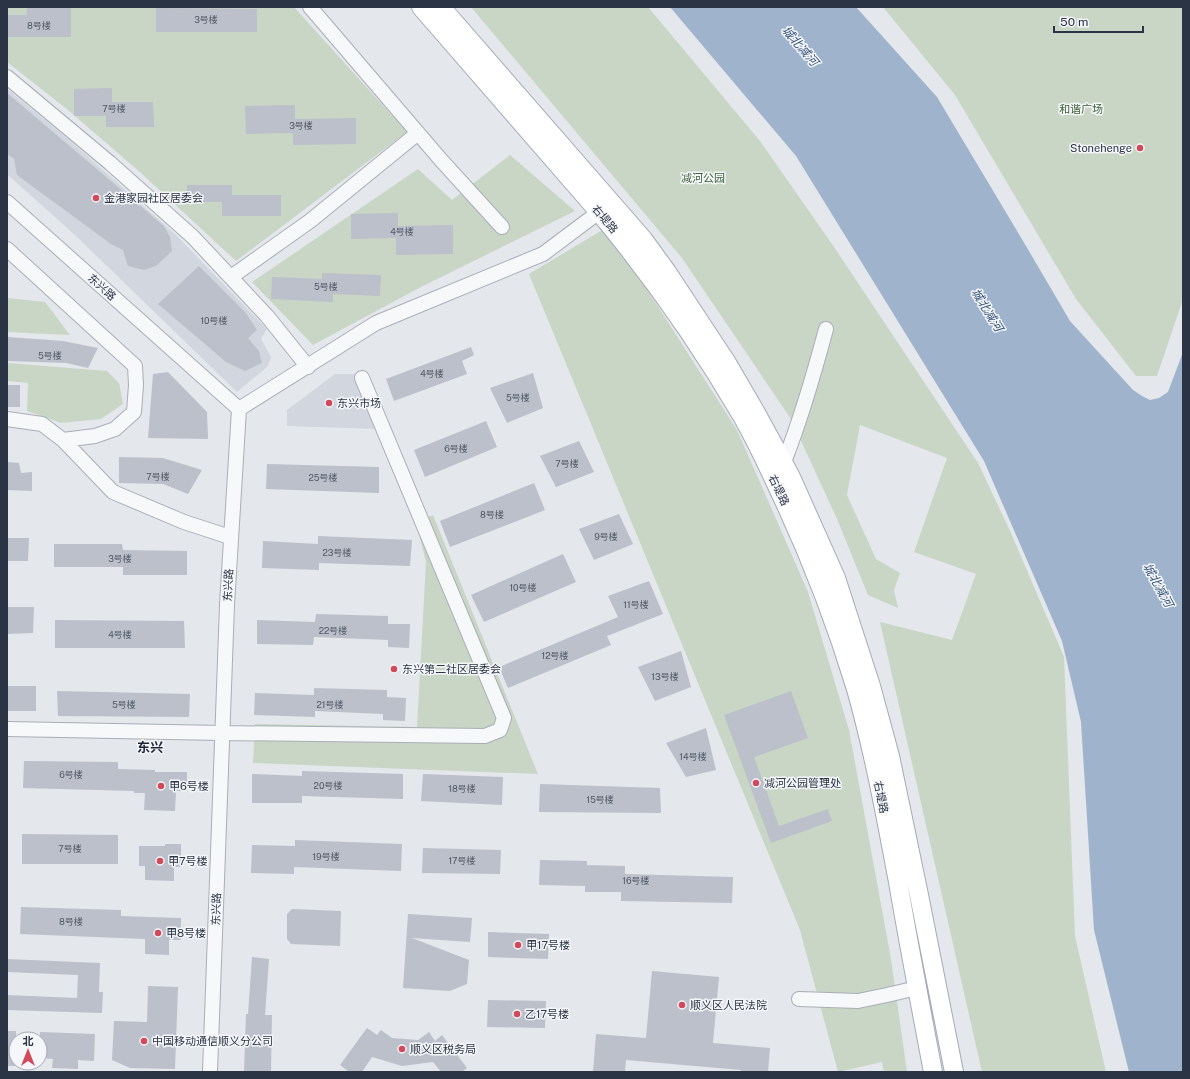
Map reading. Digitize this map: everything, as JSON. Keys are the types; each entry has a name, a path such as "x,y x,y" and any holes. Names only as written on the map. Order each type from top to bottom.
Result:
{"main road":[{"name":"右堤路","path":"421,7 599,212 625,243 653,281 712,367 743,418 796,525 817,576 838,635 854,683 871,749 884,810 933,1072"},
{"name":"右堤路","path":"441,7 643,239 667,272 727,363 784,462 836,578 871,686 891,764 954,1072"}],"street":[{"path":"310,7 418,133 502,227"},
{"path":"7,78 122,174 194,237 267,316 308,367"},
{"path":"231,277 310,221 418,133"},
{"name":"东兴路","path":"7,202 239,410 230,538 210,1072"},
{"path":"239,410 376,323 543,254 599,212"},
{"path":"7,249 134,366 136,385 134,412 115,429 95,436 63,440"},
{"path":"784,462 794,436 826,330"},
{"path":"7,729 485,736 500,730 504,718 362,378"},
{"path":"7,419 42,424 63,440 113,492 184,522 230,538"},
{"path":"799,999 858,1001 917,988"}],"shaded area":[{"path":"7,89 68,139 176,235 267,329 261,339 271,357 268,366 237,392 76,236 7,174"},
{"path":"335,374 357,374 377,429 287,426 287,410"}],"green space":[{"path":"7,7 294,7 407,132 236,261 141,173 68,110 7,62"},
{"name":"减河公园","path":"471,7 648,7 760,141 834,247 978,463 1011,533 1064,657 1075,936 1106,1072 982,1072 880,622 952,640 976,574 914,552 947,458 860,425 847,495 876,559 900,573 894,590 898,608 868,595 837,519 791,419 682,258"},
{"name":"和谐广场","path":"883,7 1183,7 1183,299 1157,376 1136,376 1076,299 955,95"},
{"path":"510,155 575,211 419,288 313,345 252,282 418,169 452,200"},
{"path":"604,229 632,266 737,430 808,592 849,730 891,959 907,1072 884,1072 882,1062 838,1072 800,930 529,274"},
{"path":"7,298 45,302 70,335 7,332"},
{"path":"7,363 107,371 119,383 123,404 101,419 61,423 27,411 28,383 7,381"},
{"path":"433,515 538,774 253,763 255,724 417,727 426,562 416,522"}],"water":[{"name":"城北减河","path":"670,7 856,7 937,97 1070,321 1133,390 1150,400 1159,398 1168,392 1183,352 1183,1072 1129,1072 1094,930 1081,722 1062,641 984,461 796,156"}],"building":[{"path":"27,7 71,7 71,37 7,37 7,15 27,15"},
{"path":"156,8 257,9 257,32 156,32"},
{"path":"112,88 112,102 153,102 154,127 106,127 106,116 74,116 74,89"},
{"path":"7,93 164,226 170,237 172,251 156,266 144,270 128,266 123,250 111,244 17,175 14,159 7,154"},
{"path":"295,105 295,119 356,118 356,144 293,145 293,133 246,134 245,106"},
{"path":"187,185 232,185 232,195 281,195 281,216 222,216 222,202 187,202"},
{"path":"398,213 398,226 453,225 453,254 396,255 396,238 351,239 351,214"},
{"path":"199,266 245,312 257,330 248,338 259,351 262,363 245,371 226,362 158,304"},
{"path":"322,273 381,275 380,296 333,294 333,302 271,299 272,277 322,279"},
{"path":"8,337 63,341 98,348 88,368 66,363 7,361"},
{"path":"471,347 474,355 462,361 467,374 394,401 386,379"},
{"path":"168,372 207,412 208,439 148,438 153,374"},
{"path":"533,373 543,408 507,423 490,388"},
{"path":"7,385 20,385 20,407 7,407"},
{"path":"486,421 497,447 425,477 414,450"},
{"path":"579,441 594,472 556,487 540,456"},
{"path":"119,457 163,458 202,470 188,494 163,484 119,483"},
{"path":"7,462 19,463 21,473 32,472 32,491 7,490"},
{"path":"267,464 379,467 379,493 266,489"},
{"path":"534,483 545,510 450,547 440,521"},
{"path":"619,514 633,544 594,560 579,529"},
{"path":"318,536 412,540 410,566 319,563 319,570 262,568 263,541 318,544"},
{"path":"7,538 29,538 28,561 7,561"},
{"path":"54,544 122,544 123,550 187,551 187,575 123,575 123,567 54,567"},
{"path":"563,554 576,582 484,622 471,595"},
{"path":"649,581 663,614 607,636 611,645 508,688 499,667 618,617 608,596"},
{"path":"7,607 34,607 33,633 7,634"},
{"path":"316,614 388,616 388,624 410,624 409,648 388,647 388,640 314,637 313,645 257,644 257,620 315,622"},
{"path":"55,620 184,621 185,648 55,648"},
{"path":"681,651 691,687 655,701 638,667"},
{"path":"7,686 36,686 36,711 7,711"},
{"path":"314,688 387,690 387,697 406,698 405,721 383,720 383,714 315,711 315,717 254,715 255,693 314,695"},
{"path":"57,691 190,694 189,717 58,716"},
{"name":"减河公园管理处","path":"791,691 808,738 754,757 779,826 828,809 832,821 771,843 724,715"},
{"path":"706,728 716,770 686,777 666,743"},
{"path":"24,761 118,762 118,769 155,770 155,772 187,772 187,791 176,791 175,811 144,810 145,793 134,793 134,791 23,788"},
{"path":"302,771 403,774 403,799 302,796 302,803 252,803 252,774 302,776"},
{"path":"423,774 503,777 502,805 421,801"},
{"path":"540,784 660,788 661,813 539,812"},
{"path":"22,834 118,835 118,864 22,864"},
{"path":"295,840 402,844 401,871 294,867 294,874 251,873 252,845 295,846"},
{"name":"甲7号楼","path":"165,844 181,844 181,867 174,867 174,881 145,880 145,866 139,866 139,846 165,846"},
{"path":"423,848 501,850 500,874 422,873"},
{"path":"540,860 587,861 587,865 625,866 625,874 733,877 732,903 621,901 621,892 585,892 585,886 539,885"},
{"path":"21,907 121,910 121,916 181,918 181,940 169,940 169,955 145,954 145,939 20,934"},
{"path":"292,909 341,911 340,946 291,944 287,939 287,914"},
{"path":"408,914 472,918 470,942 412,938 469,960 467,984 450,991 403,988"},
{"name":"甲17号楼","path":"488,932 549,934 548,959 488,957"},
{"path":"252,957 269,959 265,1015 272,1015 271,1072 244,1072 246,1014 248,1014"},
{"path":"7,959 100,963 99,992 103,992 102,1013 7,1010 7,995 77,998 78,975 7,972"},
{"name":"顺义区人民法院","path":"652,971 719,977 713,1043 770,1048 768,1072 741,1072 741,1070 626,1060 625,1072 593,1072 596,1034 646,1038"},
{"name":"中国移动通信顺义分公司","path":"148,986 178,987 175,1069 130,1068 112,1060 114,1021 147,1022"},
{"name":"乙17号楼","path":"488,1000 546,1001 545,1028 487,1027"},
{"name":"顺义区税务局","path":"367,1028 377,1035 381,1030 392,1038 418,1040 429,1032 435,1041 442,1035 467,1068 462,1072 441,1072 433,1062 402,1066 372,1057 362,1072 349,1072 340,1065"},
{"path":"7,1031 8,1031 8,1066"},
{"path":"48,1032 95,1034 94,1061 78,1060 78,1069 52,1068 53,1059 48,1059"}],"place":[{"name":"Stonehenge","path":"1140,148"},
{"name":"金港家园社区居委会","path":"96,198"},
{"name":"东兴市场","path":"329,403"},
{"name":"东兴第二社区居委会","path":"394,669"},
{"name":"减河公园管理处","path":"756,783"},
{"name":"甲6号楼","path":"161,786"},
{"name":"甲7号楼","path":"160,861"},
{"name":"甲8号楼","path":"158,933"},
{"name":"甲17号楼","path":"518,945"},
{"name":"顺义区人民法院","path":"682,1005"},
{"name":"乙17号楼","path":"517,1014"},
{"name":"中国移动通信顺义分公司","path":"144,1041"},
{"name":"顺义区税务局","path":"402,1049"}],"district":[{"name":"东兴","path":"150,747"}]}
